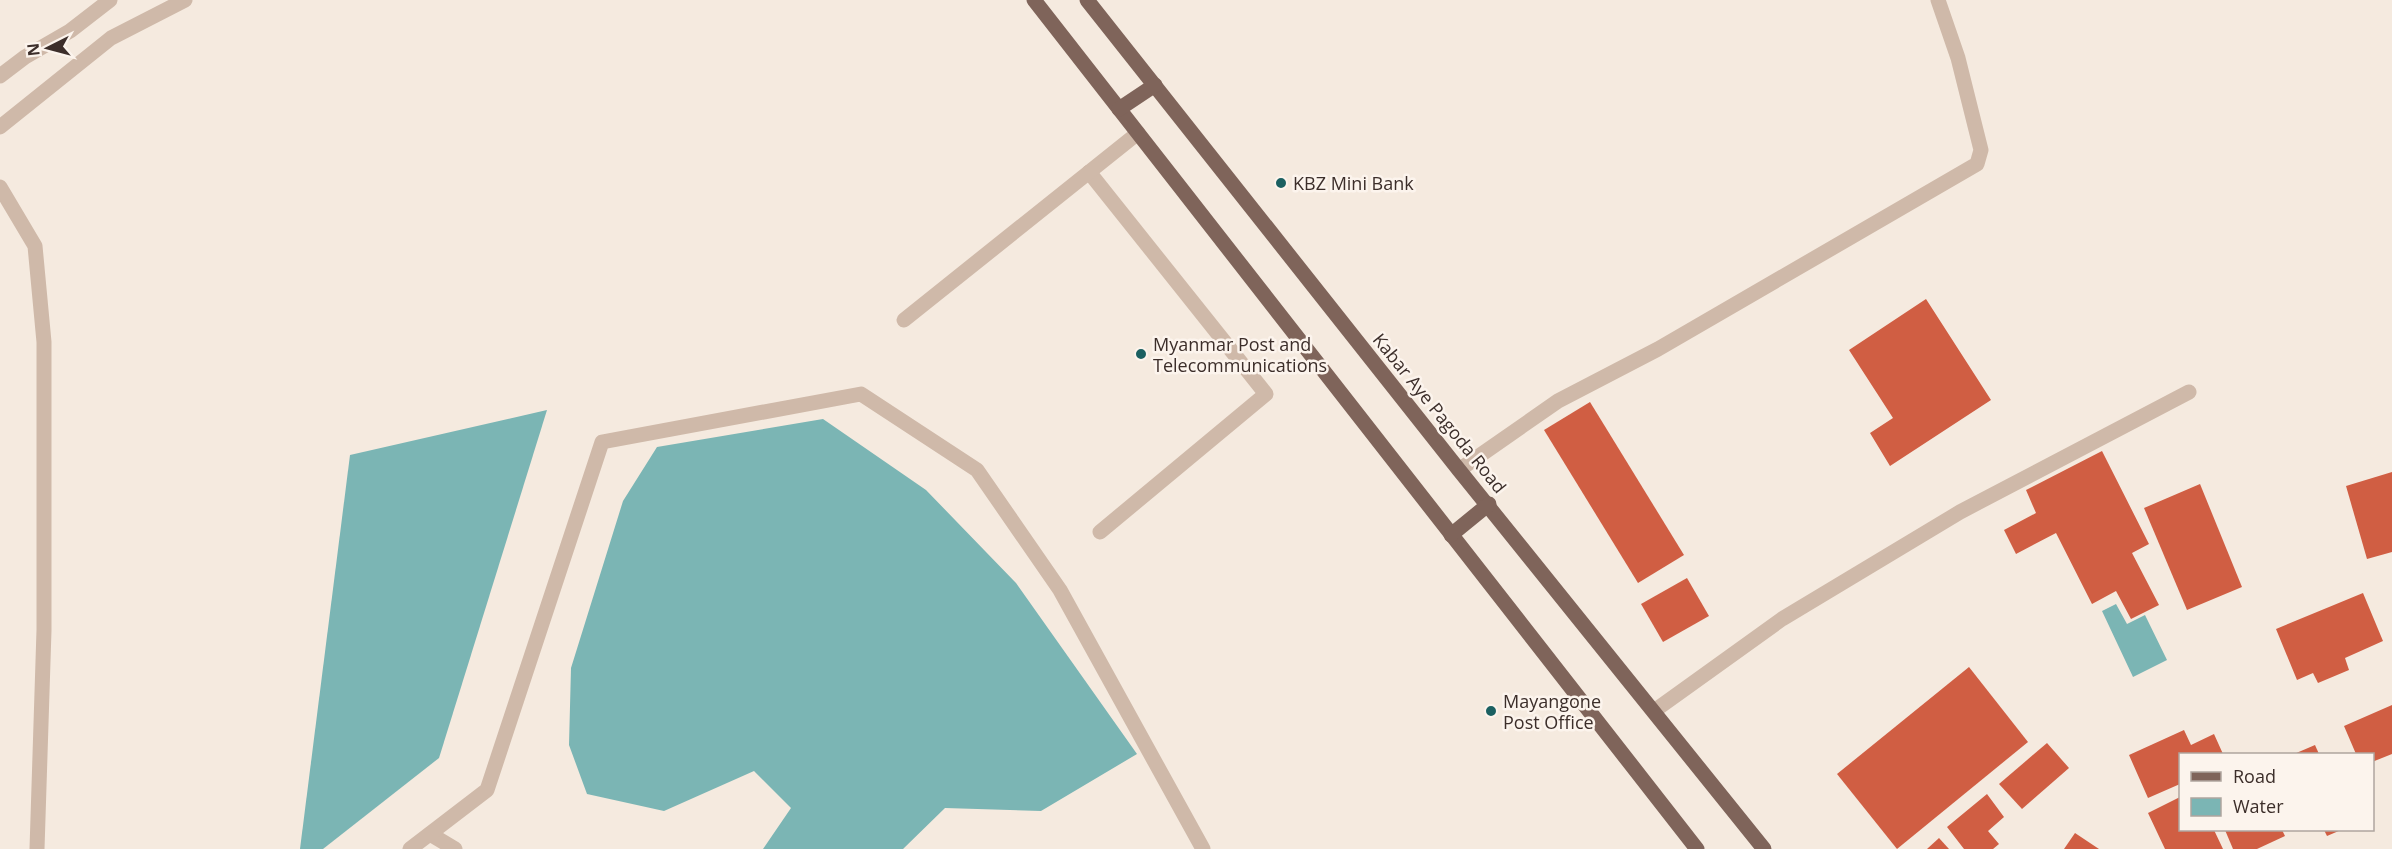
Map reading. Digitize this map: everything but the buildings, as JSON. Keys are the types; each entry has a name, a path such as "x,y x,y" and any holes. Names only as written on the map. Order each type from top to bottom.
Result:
{"main road":[{"path":"1034,0 1697,849"},
{"name":"Kabar Aye Pagoda Road","path":"1087,0 1459,470 1489,504 1764,849"},
{"path":"1119,109 1155,85"},
{"path":"1451,535 1489,504"}],"street":[{"path":"0,76 25,57 70,31 110,0"},
{"path":"0,127 111,38 185,0"},
{"path":"1459,470 1558,401 1658,349 1977,164 1981,150 1958,58 1938,0"},
{"path":"904,320 1138,133"},
{"path":"1089,172 1266,394 1100,532"},
{"path":"0,187 35,246 44,342 44,630 37,849"},
{"path":"1654,711 1782,619 1960,512 2189,392"},
{"path":"410,849 487,790 602,442 861,394 976,470 1060,590 1203,849"},
{"path":"430,834 455,849"}],"water":[{"path":"547,410 439,758 323,849 300,849 350,455"},
{"path":"823,419 926,490 1016,583 1137,754 1041,811 945,808 903,849 763,849 791,808 754,771 664,811 587,794 569,745 571,668 623,501 657,447"},
{"path":"2116,604 2127,624 2145,615 2167,660 2133,677 2102,611"}],"place":[{"name":"KBZ Mini Bank","path":"1281,183"},
{"name":"Myanmar Post and Telecommunications","path":"1141,354"},
{"name":"Mayangone Post Office","path":"1491,711"}]}
